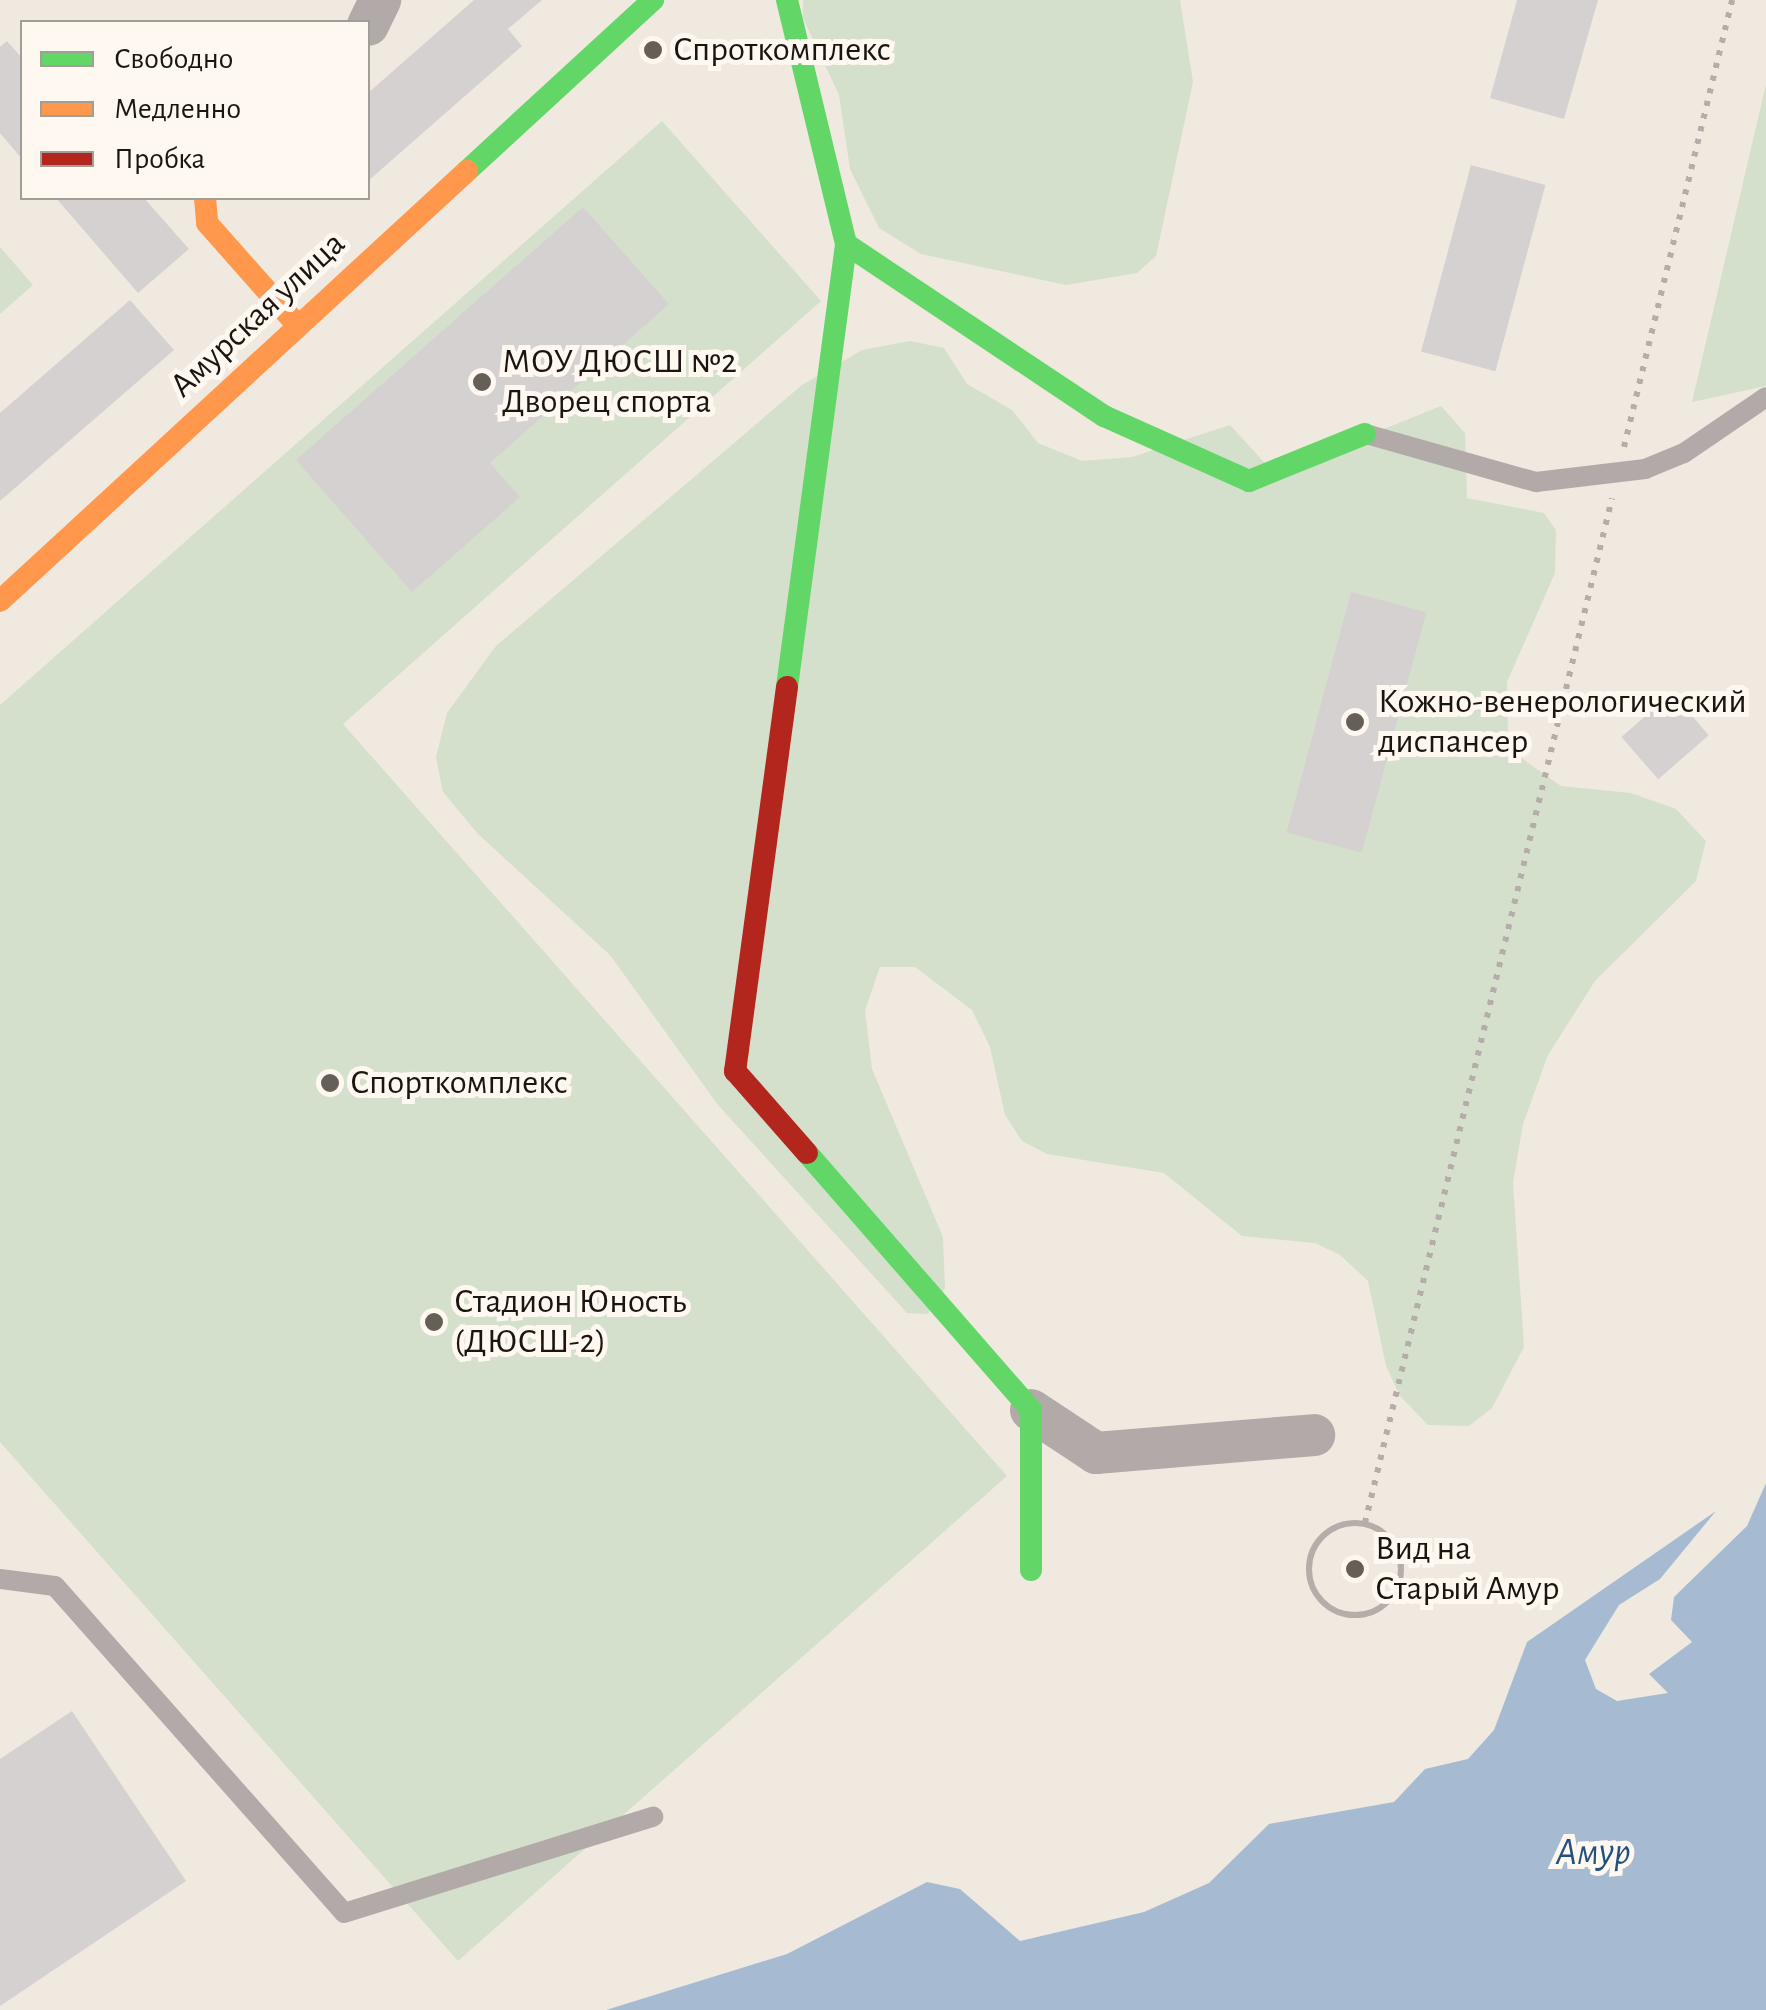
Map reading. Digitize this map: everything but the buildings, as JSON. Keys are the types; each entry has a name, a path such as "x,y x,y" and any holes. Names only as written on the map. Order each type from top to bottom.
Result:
{"street":[{"name":"Амурская улица","path":"0,602 653,0"},
{"path":"787,0 846,244 735,1072 1031,1410 1096,1453 1314,1435"},
{"path":"205,200 207,223 298,326"},
{"path":"846,244 1104,416 1249,481 1364,434"},
{"path":"1031,1410 1032,1570"}],"lane":[{"path":"1364,434 1536,482 1618,472 1684,453 1766,397"},
{"path":"0,1579 55,1586 344,1913 653,1816"}],"path":[{"path":"1365,1523 1732,0"},
{"path":"1365,1523 1392,1540 1400,1554 1398,1586 1378,1610 1346,1614 1319,1598 1309,1568 1320,1538 1333,1528 1365,1523"}],"green space":[{"path":"803,0 1180,0 1193,82 1156,256 1137,273 1066,285 921,254 879,228 850,169 839,95 803,18"},
{"path":"1766,84 1766,386 1692,402"},
{"name":"Спорткомплекс","path":"662,121 821,301 343,724 1007,1476 458,1961 0,1442 0,705"},
{"path":"0,247 33,285 0,314"},
{"path":"910,341 944,348 967,384 1012,410 1038,443 1082,461 1132,457 1230,425 1274,473 1441,406 1465,433 1467,498 1544,513 1556,530 1555,573 1507,682 1508,734 1517,755 1561,786 1631,793 1676,809 1706,841 1696,881 1595,981 1548,1055 1523,1124 1513,1183 1524,1347 1492,1408 1469,1426 1428,1425 1400,1396 1386,1366 1368,1281 1340,1255 1315,1243 1242,1236 1164,1173 1047,1154 1022,1141 1005,1115 990,1047 972,1010 915,967 880,967 865,1010 872,1069 943,1237 945,1288 928,1314 907,1313 718,1105 610,955 477,833 443,792 436,757 447,713 496,646 802,385 862,350"}],"water":[{"name":"Амур","path":"1766,1483 1766,2010 606,2010 787,1954 927,1882 960,1889 1020,1941 1144,1912 1209,1883 1269,1824 1394,1802 1425,1769 1468,1759 1494,1730 1527,1642 1716,1511 1660,1579 1619,1605 1585,1660 1596,1689 1617,1701 1668,1693 1649,1674 1692,1642 1671,1620 1674,1597 1747,1526"}],"traffic: fast":[{"path":"467,171 653,0"},
{"path":"787,0 846,244 787,687"},
{"path":"846,244 1104,416 1249,481 1365,434"},
{"path":"807,1153 1031,1410 1031,1570"}],"traffic: slow":[{"path":"0,601 467,171"},
{"path":"205,200 207,223 298,326"}],"traffic: jam":[{"path":"787,687 735,1071 807,1153"}],"place":[{"name":"Спроткомплекс","path":"653,50"},
{"name":"МОУ ДЮСШ №2 Дворец спорта","path":"482,382"},
{"name":"Кожно-венерологический диспансер","path":"1355,722"},
{"name":"Спорткомплекс","path":"330,1083"},
{"name":"Стадион Юность (ДЮСШ-2)","path":"434,1322"},
{"name":"Вид на Старый Амур","path":"1355,1569"}]}
